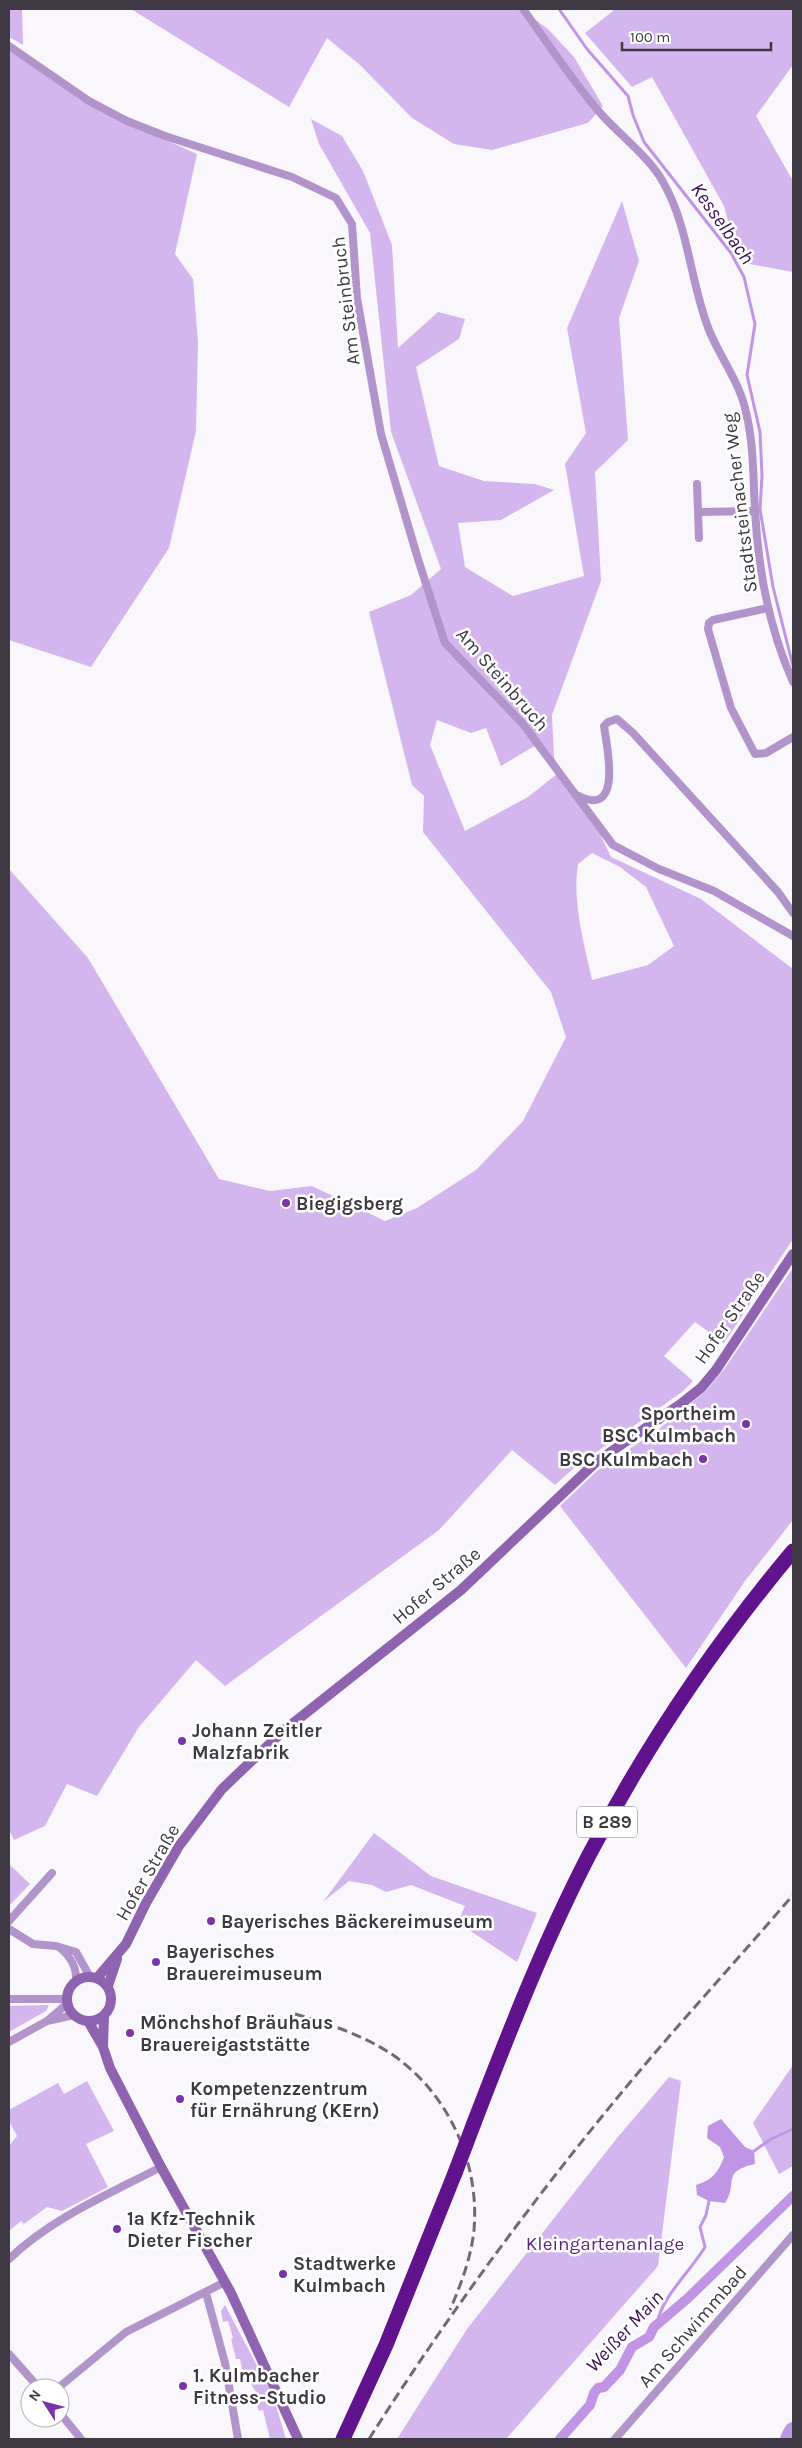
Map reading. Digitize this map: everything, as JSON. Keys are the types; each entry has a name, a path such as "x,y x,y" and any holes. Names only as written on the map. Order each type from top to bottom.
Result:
{"highway":[{"name":"B 289","path":"343,2439 386,2345 525,1993 589,1856 625,1791 700,1675 793,1551"}],"street":[{"name":"Stadtsteinacher Weg","path":"523,9 602,115 663,181 675,211 709,330 735,380 745,408 754,458 755,511 768,608 782,657 793,682"},
{"name":"Am Steinbruch","path":"9,46 89,101 127,121 165,136 292,177 336,198 352,224 357,298 381,434 418,559 446,643 523,724 613,845 660,869 714,891 793,936"},
{"path":"696,484 699,538"},
{"path":"699,512 755,511"},
{"name":"Stadtsteinacher Weg","path":"768,608 713,620 709,623 708,629 731,708 755,754 766,753 793,738"},
{"path":"578,796 595,800 602,798 609,785 610,771 604,726 608,722 617,719 632,733 764,878 793,913"},
{"name":"Hofer Straße","path":"108,1986 118,1956 179,1846 222,1789 251,1759 282,1732 461,1590 596,1462 682,1403 700,1388 716,1370 793,1254"},
{"path":"9,1921 52,1873"},
{"path":"9,1929 33,1944 59,1947 76,1952 94,1977 108,1986 111,2005 104,2015 103,2047"},
{"path":"9,2042 47,2021 67,2001 70,1989 76,1981 76,1969 74,1963 59,1947"},
{"name":"Hofer Straße","path":"94,1977 118,1956"},
{"path":"76,1981 94,1977"},
{"path":"9,1999 67,2001"},
{"path":"67,2001 74,2015"},
{"path":"47,2021 74,2015 88,2021 103,2047 110,2068 161,2167 225,2282 297,2435"},
{"path":"88,2021 104,2015"},
{"path":"9,2259 44,2230 161,2167"},
{"name":"Am Schwimmbad","path":"616,2439 793,2236"},
{"path":"70,2378 126,2332 162,2312 206,2293 225,2282"},
{"path":"206,2293 225,2363 238,2439"},
{"path":"9,2354 30,2378"},
{"path":"70,2425 81,2439"}],"green space":[{"path":"9,9 22,9 23,45 9,37"},
{"path":"131,9 521,9 548,29 574,57 603,106 588,123 492,150 454,144 412,118 360,65 327,38 289,107"},
{"path":"612,9 793,9 793,65 756,116 793,181 793,272 739,262 724,206 652,77 632,87 585,33 613,11"},
{"path":"9,45 101,111 197,154 175,254 193,279 198,342 196,431 169,548 91,667 9,640"},
{"path":"311,119 342,136 363,171 392,245 398,348 438,312 465,319 459,339 416,367 439,466 484,481 535,484 554,490 501,520 458,523 465,567 513,596 584,576 565,464 586,433 567,328 622,201 639,261 619,318 628,440 595,472 601,581 552,715 554,758 599,832 611,857 701,899 793,969 793,1239 724,1343 695,1322 664,1356 693,1381 682,1392 575,1467 555,1485 512,1450 439,1530 225,1686 196,1660 139,1727 97,1796 67,1784 45,1826 14,1840 9,1830 9,869 88,958 219,1179 270,1191 312,1186 385,1221 417,1208 476,1170 523,1121 566,1037 551,992 423,832 424,796 412,785 369,612 411,595 441,569 391,432 370,233 319,144","holes":["437,720 471,733 486,728 501,766 536,745 557,774 528,797 465,831 430,745","592,853 620,867 646,887 674,946 648,965 592,980 580,922 577,893 578,864"]},
{"name":"BSC Kulmbach","path":"793,1268 793,1520 745,1581 686,1668 560,1506 597,1471 659,1429 705,1392 725,1368"},
{"path":"374,1833 431,1876 537,1913 517,1962 463,1926 459,1919 465,1906 411,1885 386,1892 372,1885 349,1881 323,1902"},
{"path":"9,1864 30,1884 9,1906"},
{"path":"49,2005 46,2011 9,2032 9,2006"},
{"path":"793,2065 793,2166 779,2174 753,2123"},
{"name":"Kleingartenanlage","path":"669,2077 681,2081 658,2266 506,2439 397,2439 467,2329 617,2138"},
{"path":"87,2081 114,2131 86,2144 108,2187 62,2211 47,2207 24,2224 21,2221 9,2231 9,2146 17,2136 9,2121 9,2110 58,2083 64,2094"},
{"path":"225,2305 273,2396 286,2439 270,2439 263,2410 259,2411 253,2394 256,2392 249,2381 244,2384 242,2382 243,2374 240,2359 236,2359 228,2321 223,2322 221,2311"}],"shaded area":[{"path":"721,2119 745,2147 754,2151 755,2164 744,2167 734,2175 731,2190 725,2203 709,2201 697,2195 696,2185 714,2175 724,2157 720,2147 707,2138 708,2126"}],"waterway":[{"name":"Kesselbach","path":"559,9 587,49 628,96 633,115 644,142 731,253 744,277 755,324 747,375 760,432 762,476 760,509 773,587 793,666"},
{"path":"754,2151 771,2139 793,2129"},
{"name":"Weißer Main","path":"560,2439 590,2405 598,2388 604,2387 620,2370 632,2347 649,2337 654,2327 688,2298 793,2196"},
{"path":"657,2323 660,2313 671,2293 705,2247 700,2227 706,2215 709,2201"},
{"name":"Weißer Main","path":"789,2439 793,2431"}],"railway":[{"path":"369,2439 460,2303 558,2171 647,2062 793,1895"},
{"path":"295,2014 344,2030 390,2053 428,2087 456,2130 465,2154 471,2179 474,2204 474,2230 471,2251 450,2310"}],"place":[{"name":"Biegigsberg","path":"286,1203"},
{"name":"Sportheim BSC Kulmbach","path":"746,1424"},
{"name":"BSC Kulmbach","path":"703,1459"},
{"name":"Johann Zeitler Malzfabrik","path":"182,1741"},
{"name":"Bayerisches Bäckereimuseum","path":"211,1921"},
{"name":"Bayerisches Brauereimuseum","path":"156,1962"},
{"name":"Mönchshof Bräuhaus Brauereigaststätte","path":"130,2033"},
{"name":"Kompetenzzentrum für Ernährung (KErn)","path":"180,2099"},
{"name":"1a Kfz-Technik Dieter Fischer","path":"117,2229"},
{"name":"Stadtwerke Kulmbach","path":"283,2274"},
{"name":"1. Kulmbacher Fitness-Studio","path":"183,2386"}]}
